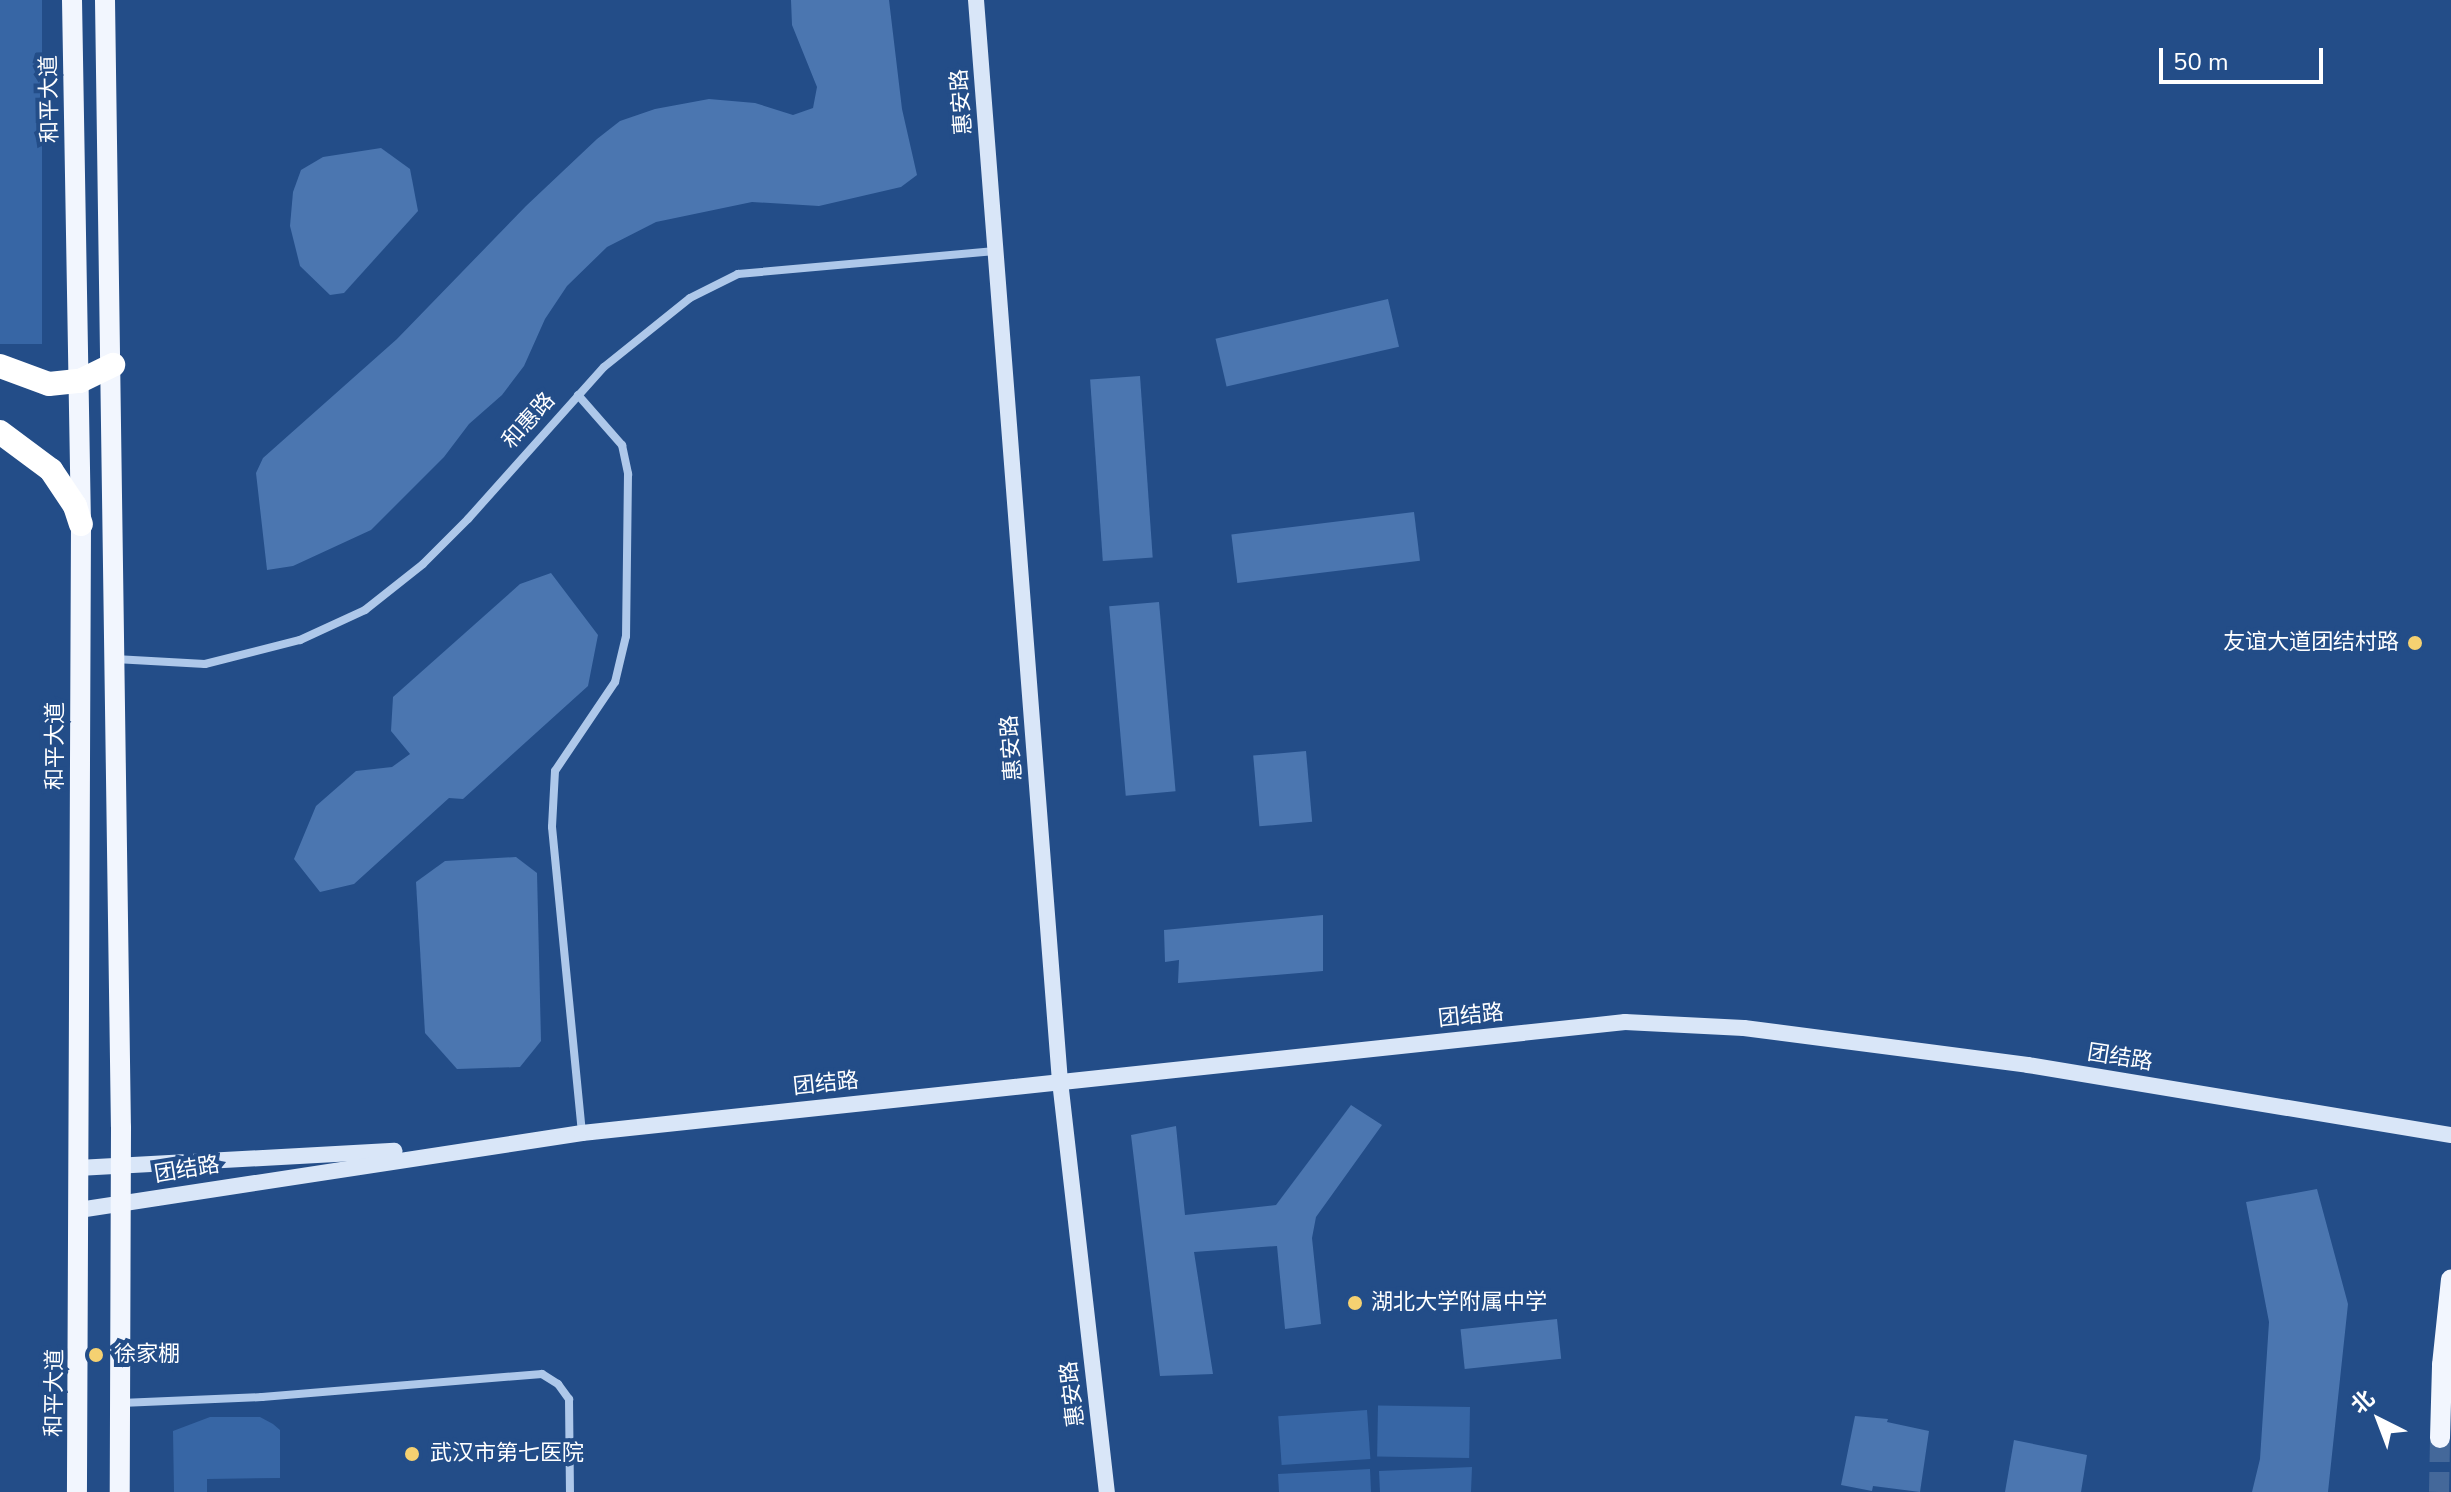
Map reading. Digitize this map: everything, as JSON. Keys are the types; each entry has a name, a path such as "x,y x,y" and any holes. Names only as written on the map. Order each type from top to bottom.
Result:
{"highway":[{"path":"0,366 49,384 80,381 113,365"},
{"path":"0,432 51,470 75,506 81,524"}],"main road":[{"name":"和平大道","path":"72,0 81,524 77,1492"},
{"path":"105,0 113,365 113,659 121,1167 120,1492"},
{"path":"2440,1438 2442,1365 2451,1279"}],"street":[{"name":"惠安路","path":"976,0 1060,1081 1107,1492"},
{"name":"和惠路","path":"113,659 205,664 300,640 365,610 423,564 457,530 604,367 690,298 738,274 995,251"},
{"path":"578,395 622,445 628,474 626,636 615,682 555,771 554,785 552,827 559,926 582,1133"},
{"name":"团结路","path":"79,1210 582,1133 1625,1022 1744,1028 2028,1065 2451,1135"},
{"name":"团结路","path":"78,1168 492,1145"},
{"path":"121,1403 262,1397 542,1374 558,1384 569,1399 570,1492"}],"shaded area":[{"path":"0,0 42,0 42,344 0,344"},
{"path":"1378,1405 1470,1407 1469,1458 1377,1456"},
{"path":"1367,1410 1370,1459 1282,1465 1278,1416"},
{"path":"210,1417 260,1417 280,1430 280,1478 207,1479 207,1492 174,1492 173,1431"},
{"path":"1472,1467 1471,1492 1380,1492 1379,1471"},
{"path":"1370,1469 1371,1492 1279,1492 1278,1474"}],"building":[{"path":"791,0 889,0 902,109 917,175 901,187 819,206 752,202 656,222 607,247 567,286 545,319 524,366 502,395 469,424 444,457 371,530 293,566 267,570 256,473 263,458 397,339 526,206 597,139 620,121 655,109 709,99 755,103 793,115 813,108 817,87 792,25"},
{"path":"381,148 410,169 418,211 344,293 330,295 300,266 290,226 293,192 301,170 323,157"},
{"path":"1388,299 1399,347 1227,387 1216,339"},
{"path":"1140,376 1153,558 1103,561 1090,379"},
{"path":"1414,512 1420,561 1237,583 1231,534"},
{"path":"551,573 598,635 588,686 463,799 449,798 354,884 320,892 294,859 316,806 356,771 392,767 410,754 391,731 393,697 520,584"},
{"path":"1159,602 1176,791 1126,796 1109,606"},
{"path":"1306,751 1312,822 1259,826 1253,756"},
{"path":"516,857 537,873 541,1041 520,1067 457,1069 425,1033 416,882 445,861"},
{"path":"1323,915 1323,971 1178,983 1179,960 1165,962 1164,930"},
{"path":"1351,1105 1382,1125 1316,1217 1312,1238 1321,1324 1285,1329 1277,1246 1194,1252 1213,1374 1160,1376 1131,1135 1176,1126 1185,1215 1276,1205"},
{"path":"2317,1189 2348,1304 2328,1492 2252,1492 2260,1459 2269,1322 2246,1202"},
{"path":"1557,1319 1561,1359 1465,1369 1461,1329"},
{"path":"1855,1416 1888,1419 1887,1422 1929,1431 1920,1492 1873,1486 1872,1491 1841,1485"},
{"path":"2014,1440 2087,1455 2081,1492 2005,1492"}],"tunnel":[{"path":"2439,1492 2440,1438"}],"place":[{"name":"友谊大道团结村路","path":"2415,643"},
{"name":"湖北大学附属中学","path":"1355,1303"},
{"name":"徐家棚","path":"96,1355"},
{"name":"武汉市第七医院","path":"412,1454"}]}
